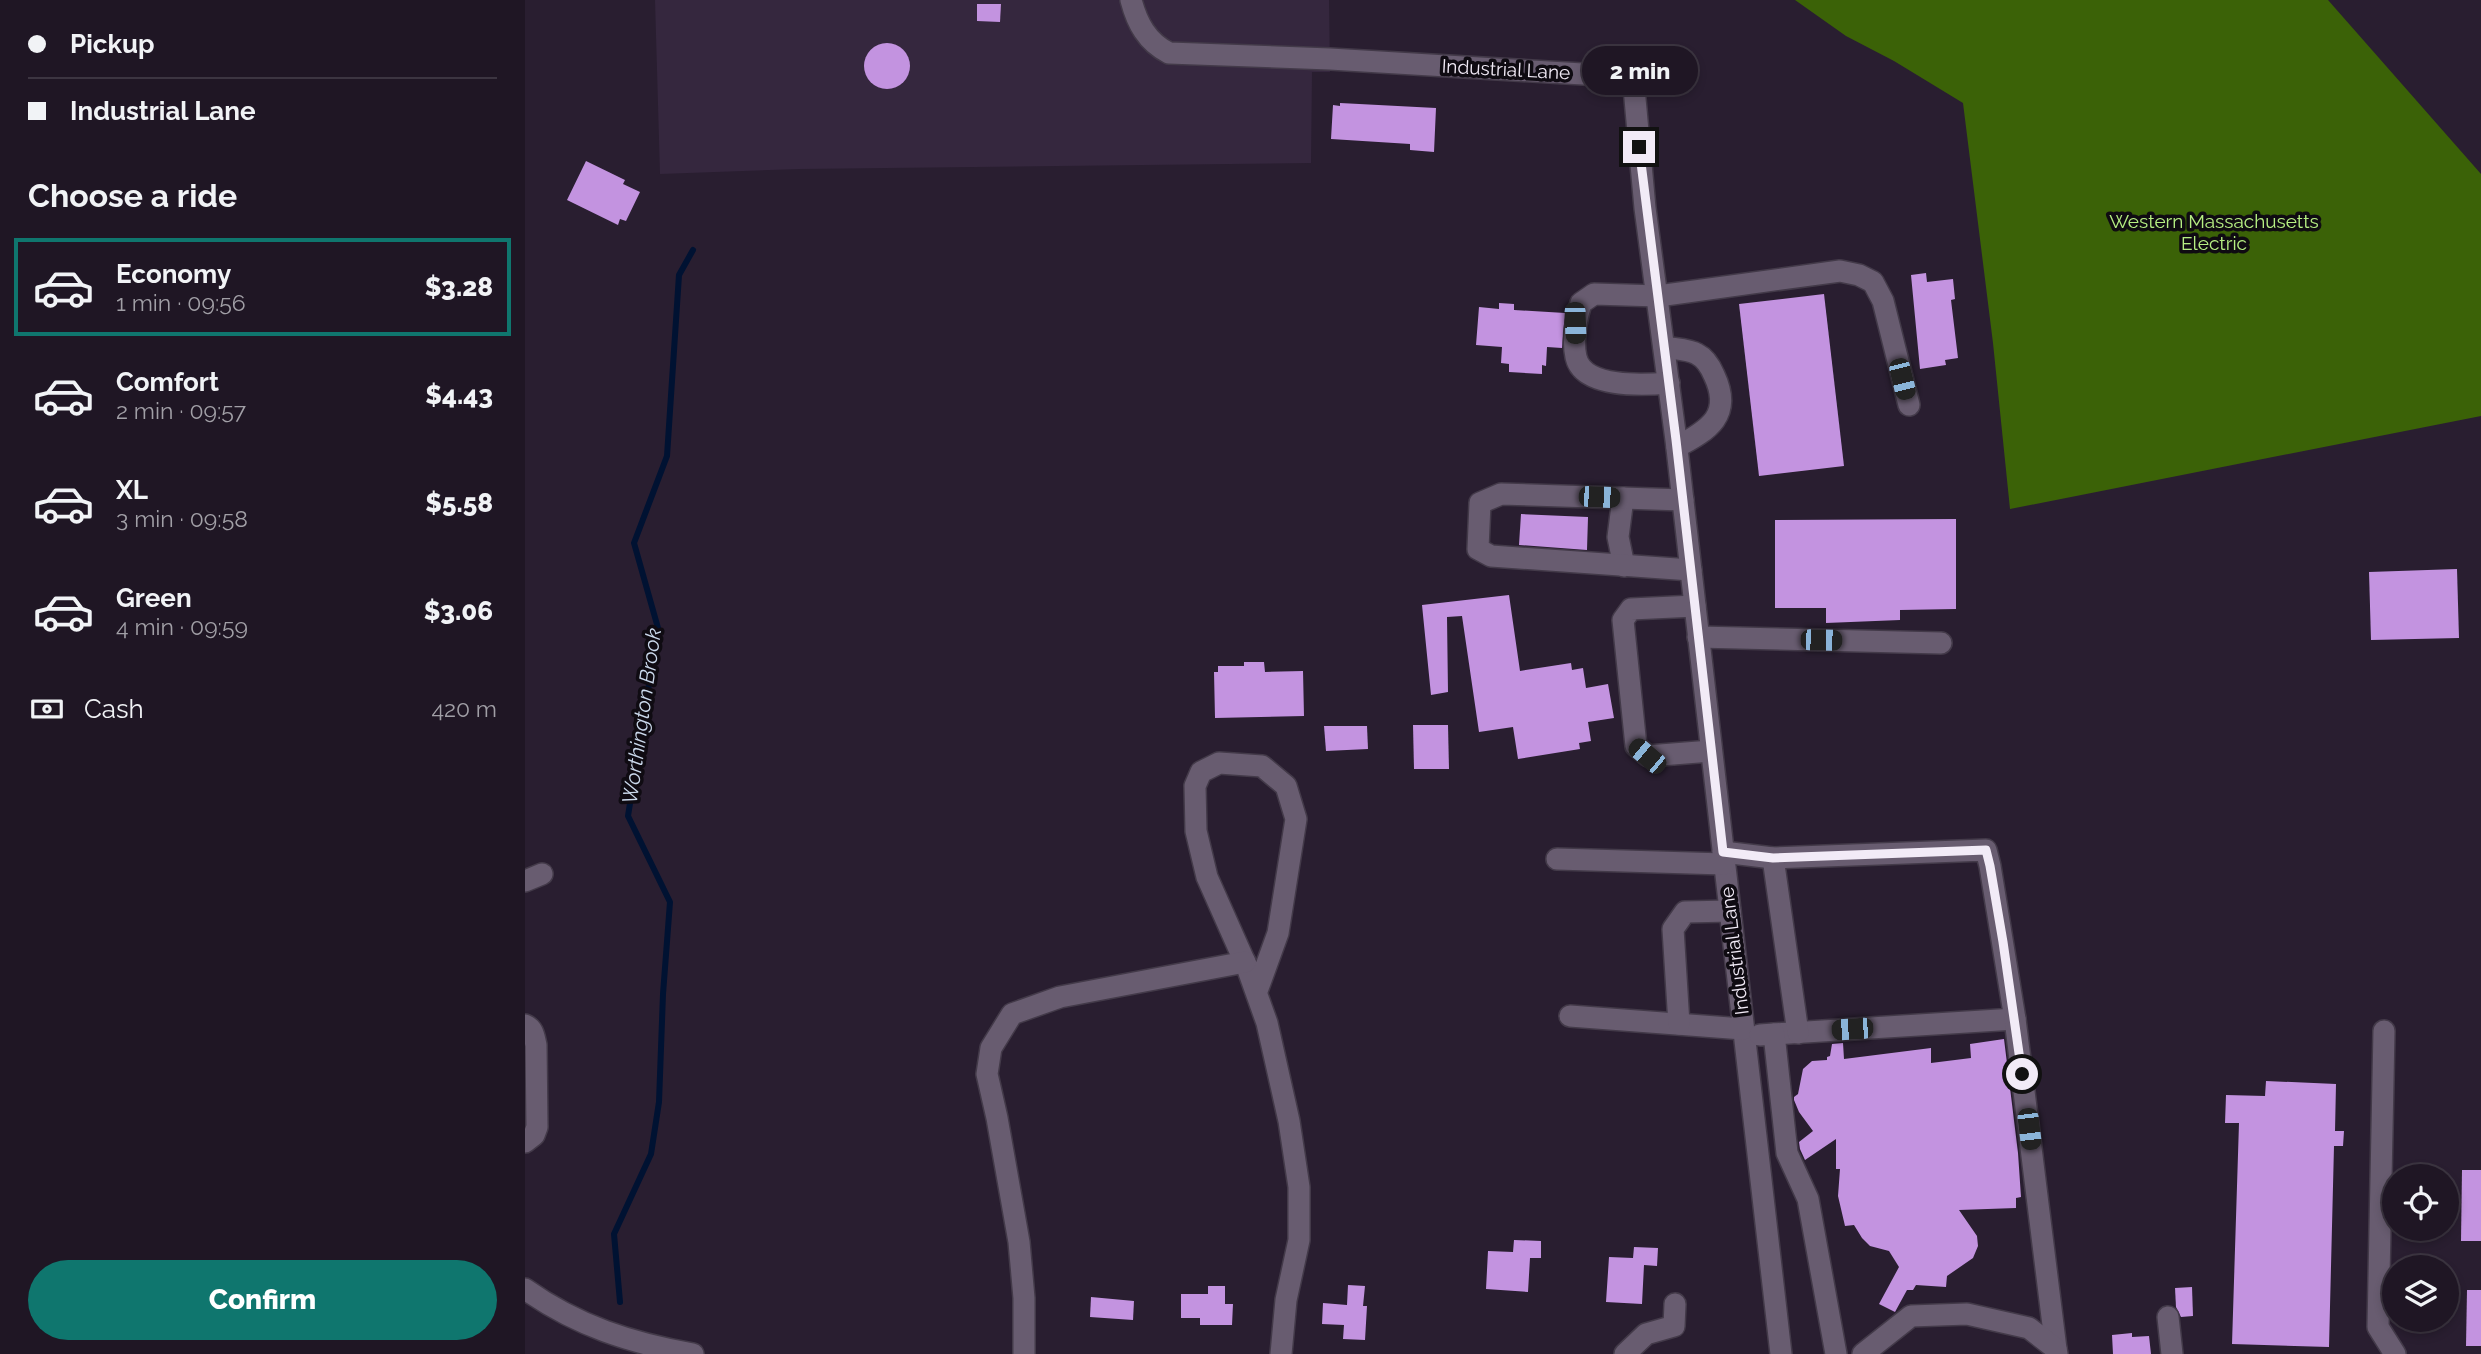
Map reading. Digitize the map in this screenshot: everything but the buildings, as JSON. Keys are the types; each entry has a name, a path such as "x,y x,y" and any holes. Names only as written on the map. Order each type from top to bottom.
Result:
{"street":[{"name":"Industrial Lane","path":"1131,0 1148,38 1169,53 1330,59 1633,77 1645,208 1677,447 1781,1354"},
{"path":"1669,383 1638,386 1612,382 1588,373 1576,359 1575,323 1581,303 1594,294 1658,296 1840,271 1859,275 1873,282 1883,301 1909,405"},
{"path":"1664,346 1697,354 1710,366 1718,383 1721,400 1718,417 1705,432 1677,447"},
{"path":"1683,500 1501,495 1480,503 1478,549 1491,556 1691,570"},
{"path":"1623,498 1618,537 1624,566"},
{"path":"1695,606 1630,609 1623,620 1636,746 1647,756 1711,751"},
{"path":"1698,637 1941,643"},
{"path":"1257,991 1278,933 1296,819 1286,786 1262,766 1219,763 1201,772 1195,786 1196,831 1207,877 1257,991 1283,1089 1299,1187 1299,1240 1286,1300 1281,1354"},
{"path":"1557,859 1773,858 1986,850 2015,1019 2056,1351"},
{"path":"1773,858 1798,1033"},
{"path":"1679,1024 1673,929 1685,912 1730,911"},
{"path":"1024,1354 1024,1298 1019,1242 1013,1196 987,1074 991,1048 1012,1014 1060,997 1245,962"},
{"path":"1570,1016 1774,1034 2015,1019"},
{"path":"525,1026 530,1027 534,1033 536,1045 537,1127 534,1135 525,1142"},
{"path":"2385,1031 2378,1327 2395,1354"},
{"path":"1774,1034 1787,1153 1808,1199 1836,1354"},
{"path":"525,1289 561,1313 579,1321 662,1348 693,1354"},
{"path":"1625,1354 1646,1334 1674,1326 1675,1304"},
{"path":"1863,1354 1911,1316 1968,1314 2029,1328 2056,1351"},
{"path":"2168,1317 2172,1354"}],"shaded area":[{"path":"655,0 1329,0 1330,72 1312,72 1311,163 800,169 660,174"}],"green space":[{"name":"Western Massachusetts Electric","path":"1795,0 2328,0 2481,174 2481,416 2010,509 1993,343 1963,103 1894,61 1846,36"}],"waterway":[{"name":"Worthington Brook","path":"620,1302 614,1234 651,1154 659,1102 670,902 628,816 658,628 634,543 667,456 679,275 693,250"}],"route":[{"path":"1639,147 1723,852 1773,858 1986,850 2003,942 2022,1074"}]}
